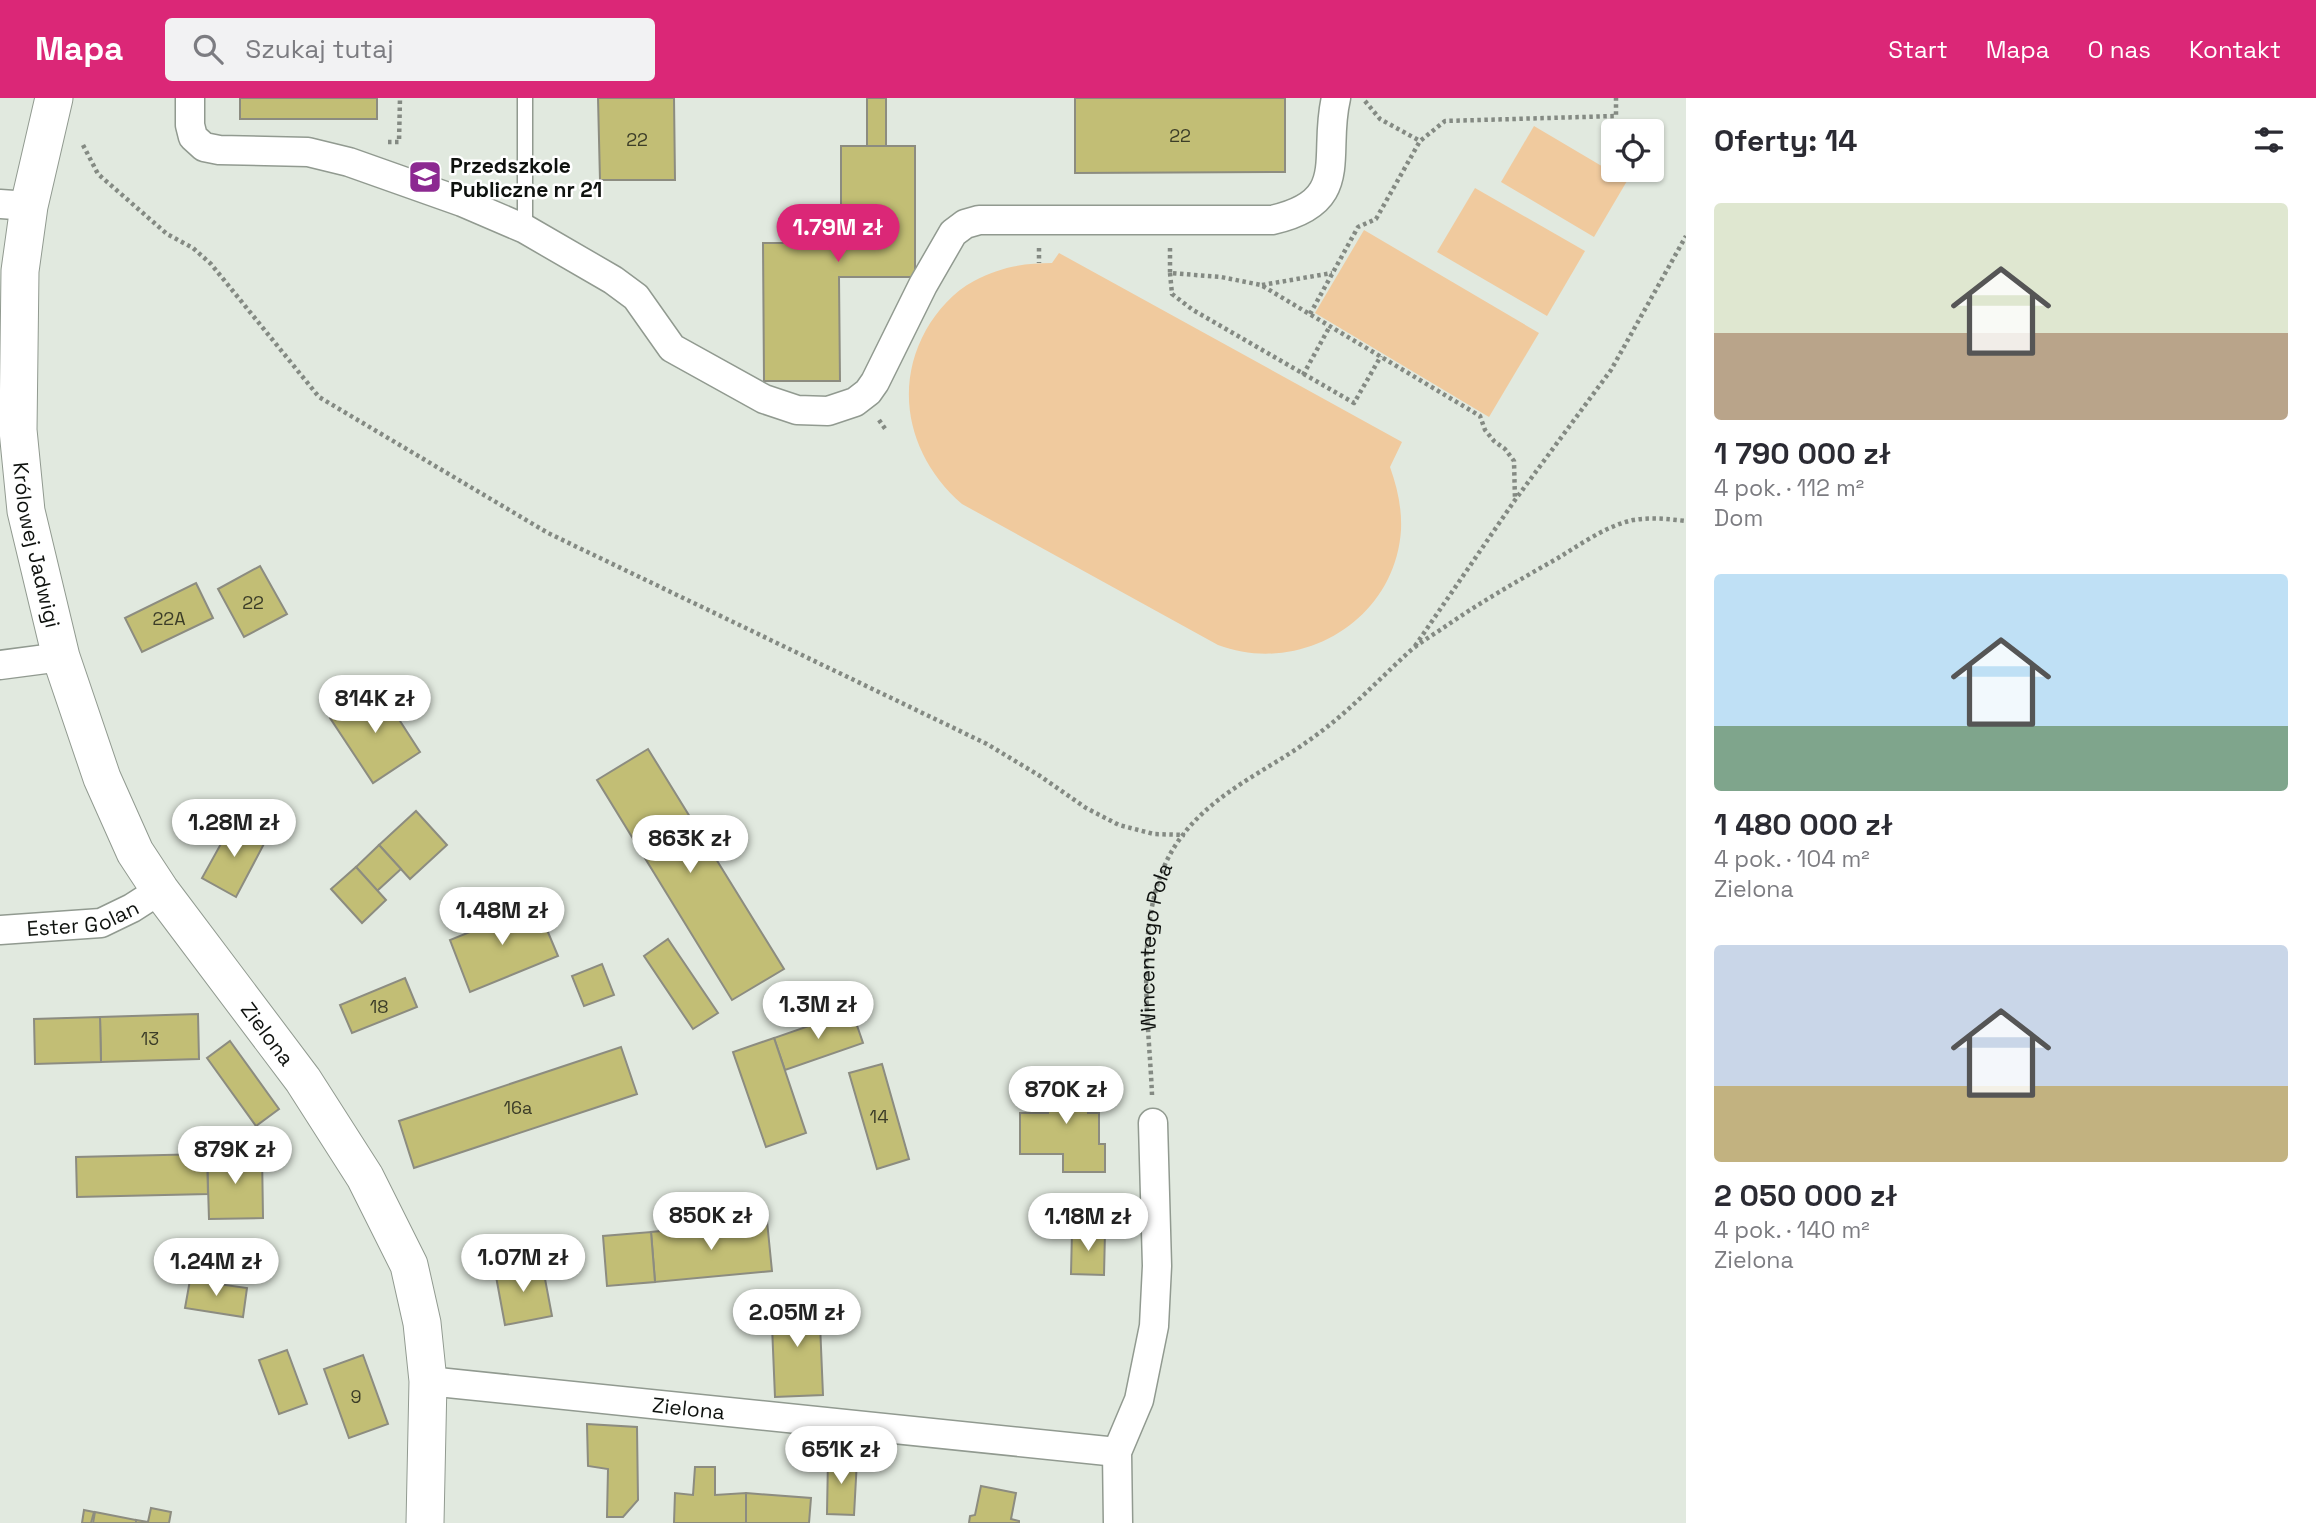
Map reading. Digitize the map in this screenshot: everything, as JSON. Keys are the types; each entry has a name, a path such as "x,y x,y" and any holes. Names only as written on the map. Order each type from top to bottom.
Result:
{"street":[{"name":"Królowej Jadwigi","path":"54,98 15,205 20,271 9,432 61,657 102,778 135,852 160,890"},
{"path":"190,98 192,138 204,147 318,154 349,162 462,202 525,229 613,280 636,298 672,348 764,399 797,410 828,411 855,402 875,382 935,264 953,233 965,225 979,220 1272,220 1294,215 1315,201 1326,186 1332,164 1336,98"},
{"path":"0,664 61,657"},
{"name":"Ester Golan","path":"0,930 102,923 160,890"},
{"name":"Zielona","path":"160,890 303,1080 365,1177 409,1265 422,1322 428,1381 425,1523"},
{"path":"1118,1523 1117,1452 1139,1400 1154,1326 1157,1266 1153,1123"},
{"name":"Zielona","path":"428,1381 1117,1452"}],"lane":[{"path":"525,98 525,229"}],"path":[{"path":"1362,98 1380,119 1420,141"},
{"path":"1310,314 1358,227 1376,219 1420,141 1445,121 1616,116 1616,98"},
{"path":"83,145 98,174 167,234 193,248 211,264 319,397 548,533 987,744 1086,808 1119,825 1154,834 1185,835"},
{"path":"1412,649 1458,587 1515,500 1611,370 1686,236"},
{"path":"1170,246 1172,294 1193,310 1354,403 1381,356"},
{"path":"1170,273 1221,277 1261,285 1480,416 1485,430 1514,461 1515,500"},
{"path":"1261,285 1333,273"},
{"path":"1303,375 1330,326"},
{"path":"1412,649 1490,596 1605,530 1632,521 1655,518 1686,521"},
{"name":"Wincentego Pola","path":"1153,1123 1147,968 1148,923 1157,883 1175,846 1205,811 1230,789 1314,737 1359,701 1412,649"}],"shaded area":[{"path":"1534,126 1601,166 1601,182 1626,182 1594,237 1501,182"},
{"path":"1475,188 1585,251 1547,316 1437,252"},
{"path":"1364,230 1539,333 1489,417 1315,313"},
{"path":"1059,253 1402,442 1390,467 1399,497 1401,522 1395,562 1381,591 1362,615 1338,633 1310,646 1280,653 1249,653 1218,645 962,504 944,486 919,446 909,400 910,377 926,330 947,302 967,285 1003,269 1052,263"}],"building":[{"path":"240,98 377,98 377,119 240,119"},
{"path":"598,98 674,98 675,180 600,180"},
{"path":"867,98 886,98 886,146 867,146"},
{"path":"1075,98 1285,98 1285,172 1075,173"},
{"path":"841,146 915,146 915,277 839,277 840,381 764,381 763,243 841,243"},
{"path":"260,566 287,614 244,637 218,589"},
{"path":"196,583 213,618 142,652 125,618"},
{"path":"378,687 420,752 373,783 330,718"},
{"path":"648,749 784,969 732,1000 597,780"},
{"path":"416,811 447,845 410,879 379,845"},
{"path":"233,822 266,840 236,897 202,878"},
{"path":"379,845 401,869 377,891 356,867"},
{"path":"356,867 386,900 362,923 331,889"},
{"path":"537,906 558,956 470,992 450,940 470,932 465,918 489,909 495,923"},
{"path":"668,939 718,1013 693,1029 644,956"},
{"path":"602,964 614,995 584,1006 572,976"},
{"path":"405,978 417,1007 352,1033 340,1005"},
{"path":"852,1011 863,1043 785,1070 774,1038"},
{"path":"198,1014 199,1059 101,1062 100,1017"},
{"path":"100,1017 101,1062 35,1064 34,1019"},
{"path":"774,1038 806,1133 766,1147 733,1052"},
{"path":"230,1041 279,1109 256,1126 207,1058"},
{"path":"621,1047 637,1094 414,1168 399,1121"},
{"path":"882,1064 909,1159 877,1169 849,1073"},
{"path":"1048,1073 1088,1073 1088,1113 1099,1113 1099,1144 1105,1144 1105,1172 1063,1172 1063,1154 1020,1154 1020,1113 1048,1113"},
{"path":"262,1153 263,1218 209,1219 207,1154"},
{"path":"207,1154 208,1194 77,1197 76,1157"},
{"path":"767,1221 772,1271 655,1282 651,1232"},
{"path":"1072,1231 1105,1232 1104,1275 1071,1274"},
{"path":"651,1232 655,1282 607,1286 603,1236"},
{"path":"542,1263 552,1316 505,1325 495,1271"},
{"path":"190,1280 247,1288 243,1317 185,1308"},
{"path":"819,1300 823,1395 775,1397 771,1302"},
{"path":"287,1350 307,1404 279,1414 259,1360"},
{"path":"363,1355 388,1424 349,1438 324,1369"},
{"path":"587,1424 637,1427 638,1500 623,1517 607,1517 608,1469 588,1466"},
{"path":"828,1458 857,1460 854,1515 827,1514"},
{"path":"695,1467 715,1467 715,1495 746,1493 746,1523 674,1523 675,1493 693,1495"},
{"path":"981,1486 1016,1493 1011,1519 1019,1523 969,1523 970,1516 975,1515"},
{"path":"746,1493 811,1498 809,1523 746,1523"},
{"path":"151,1508 171,1512 169,1523 136,1523 136,1520 148,1522"},
{"path":"84,1510 94,1512 91,1523 82,1523"},
{"path":"95,1512 136,1520 136,1523 93,1523"}],"place":[{"name":"Przedszkole Publiczne nr 21","path":"425,177"}]}
